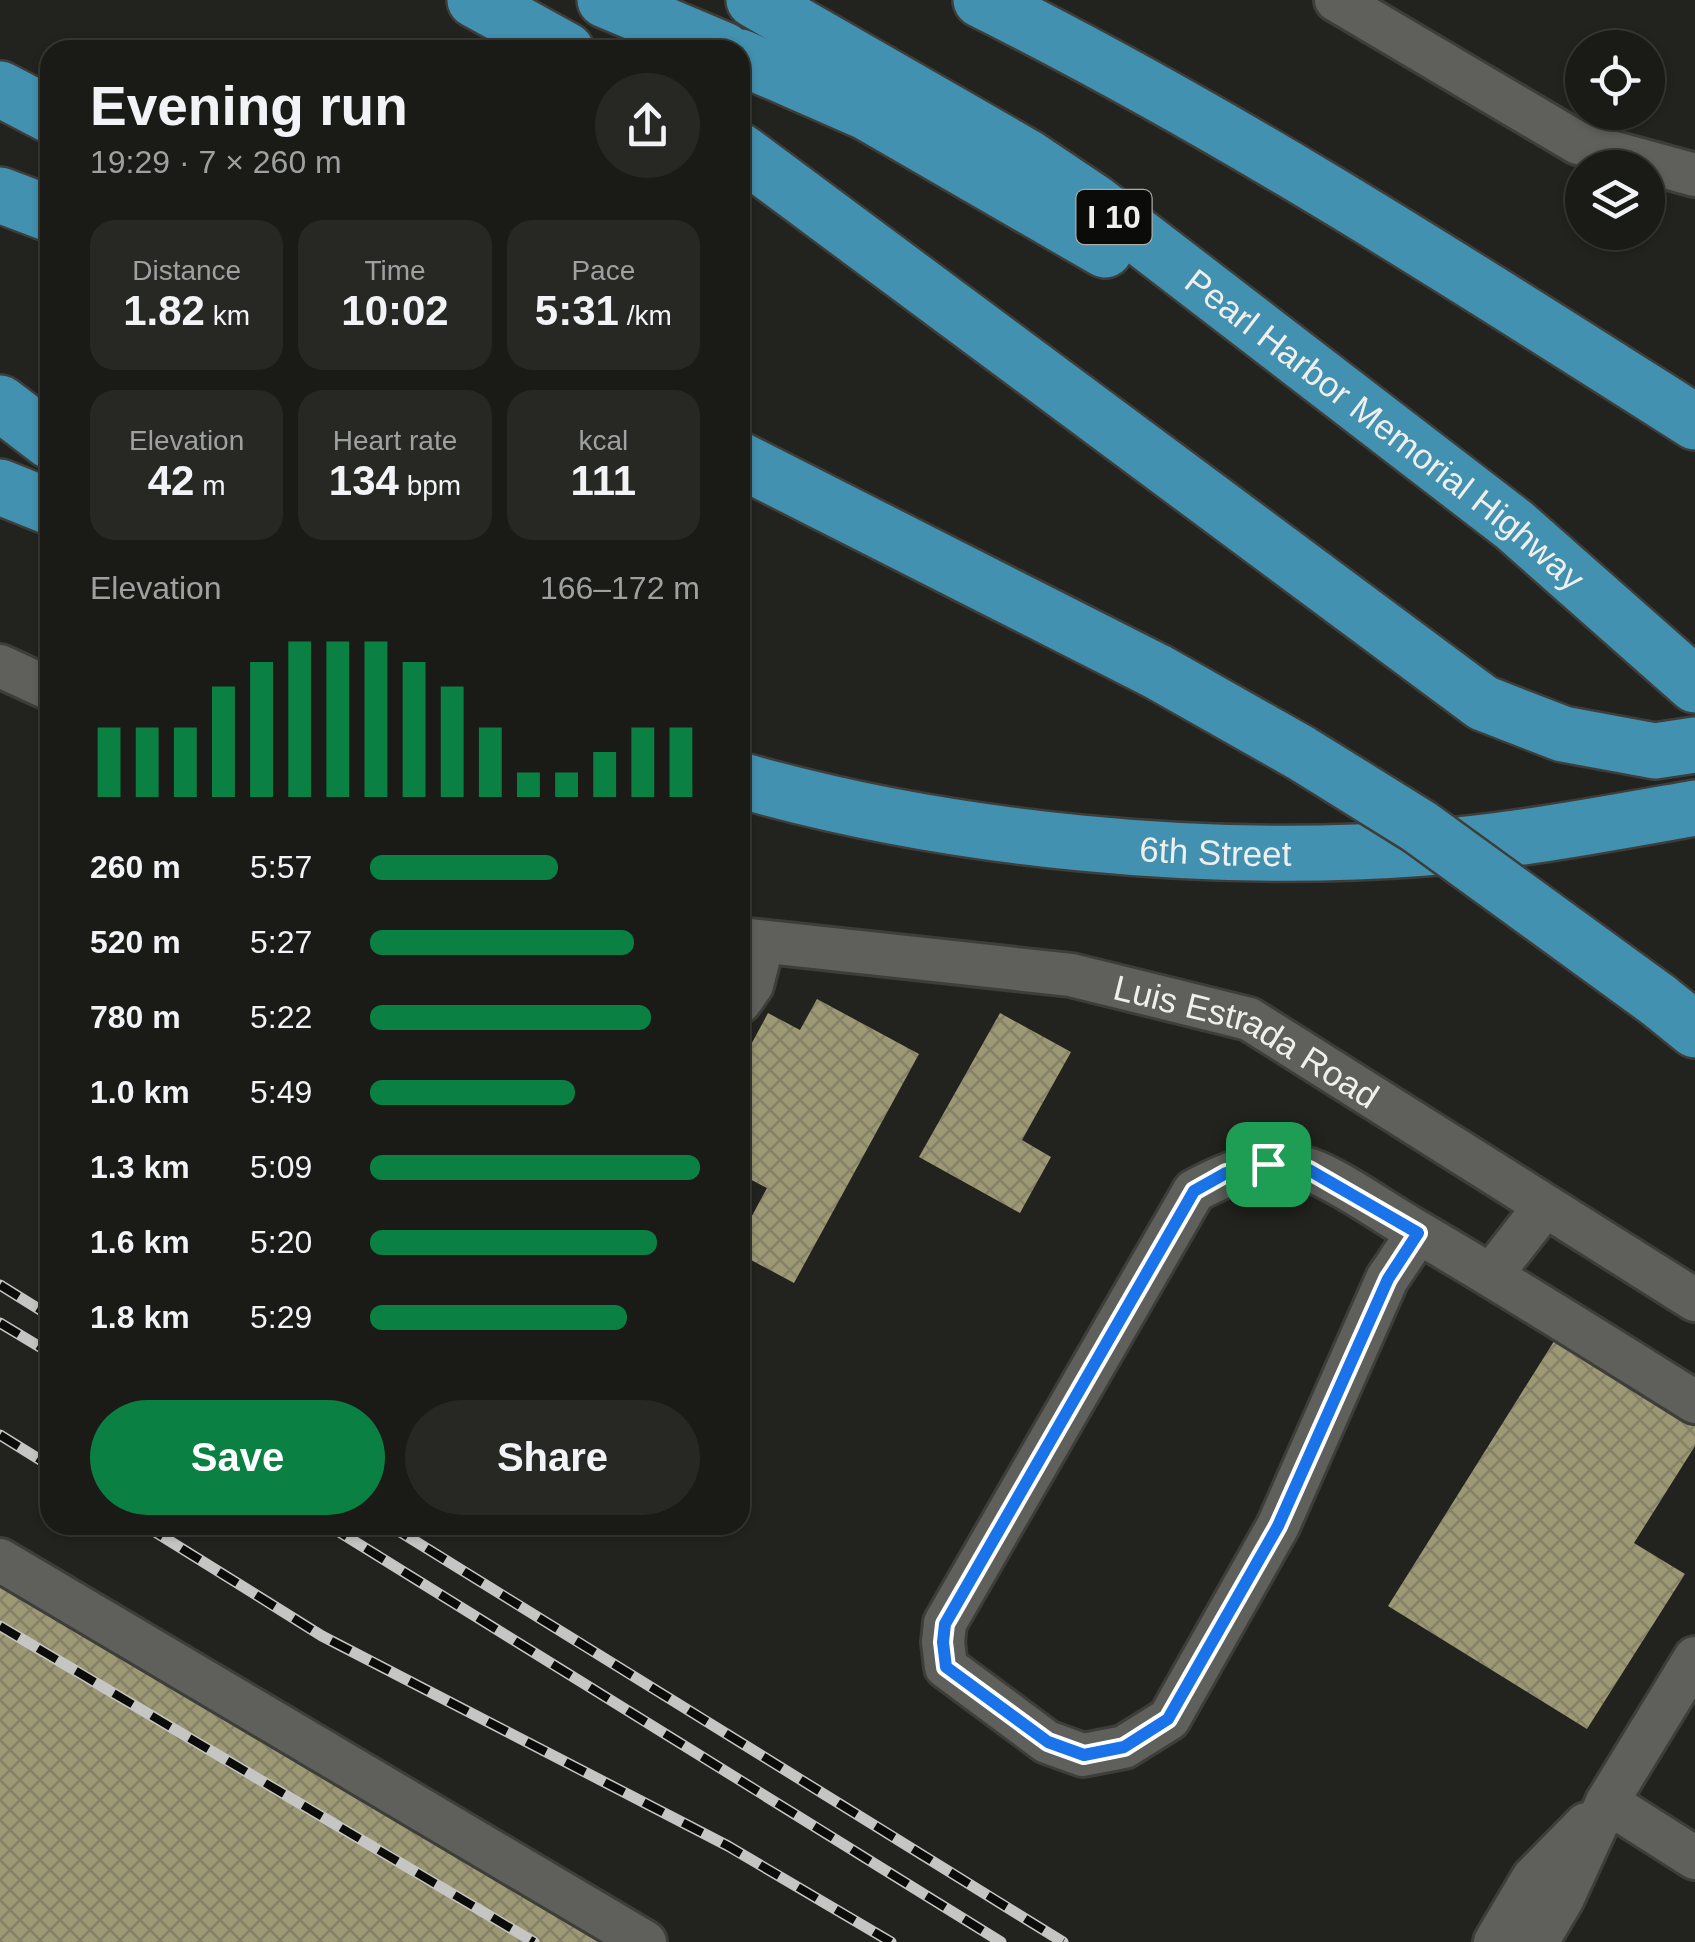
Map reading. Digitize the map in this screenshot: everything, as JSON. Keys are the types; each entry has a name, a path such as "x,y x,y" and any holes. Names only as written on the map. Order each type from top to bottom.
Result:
{"highway":[{"path":"475,0 548,40"},
{"path":"605,0 700,40"},
{"name":"Pearl Harbor Memorial Highway","path":"754,0 1027,157 1094,202 1514,524 1695,685"},
{"path":"980,0 1224,132 1695,422"},
{"path":"750,61 866,112 1106,250 1446,474"},
{"path":"0,90 40,110"},
{"path":"750,158 1484,704 1564,734 1655,752 1695,746"},
{"path":"0,195 40,210"},
{"path":"0,403 40,433"},
{"path":"750,466 1158,672 1301,753 1420,827 1676,1015"},
{"path":"0,487 40,503"},
{"name":"6th Street","path":"750,783 843,806 974,828 1095,843 1245,852 1426,848 1557,833 1695,808"}],"street":[{"path":"1336,0 1578,143 1695,175"},
{"path":"0,666 40,684"},
{"path":"750,987 752,941"},
{"name":"Luis Estrada Road","path":"752,941 1071,975 1249,1020 1695,1300"},
{"path":"1418,1233 1388,1279 1278,1526 1168,1719 1124,1747 1084,1755 1048,1742 946,1667 945,1624 1194,1191 1226,1173 1268,1164 1309,1170 1492,1275 1695,1402"},
{"path":"1492,1275 1545,1206"},
{"path":"0,1560 645,1942"},
{"path":"1537,1942 1563,1898 1607,1802 1695,1658"},
{"path":"1607,1802 1695,1858"},
{"path":"1495,1942 1532,1878 1607,1802"}],"building":[{"path":"817,999 919,1054 794,1283 750,1259 750,1219 767,1188 750,1179 750,1046 768,1013 800,1030"},
{"path":"1000,1013 1071,1052 1022,1140 1051,1157 1020,1213 919,1157"},
{"path":"1556,1338 1695,1424 1695,1446 1634,1543 1685,1574 1587,1729 1388,1606"},
{"path":"0,1568 622,1942 0,1942"}],"railway":[{"path":"0,1285 40,1310"},
{"path":"0,1323 40,1347"},
{"path":"0,1435 40,1460"},
{"path":"160,1535 322,1636 728,1846 891,1942"},
{"path":"344,1535 1001,1942"},
{"path":"405,1535 1063,1942"},
{"path":"0,1626 534,1942"}],"route":[{"path":"1268,1164 1309,1170 1418,1233 1388,1279 1278,1526 1168,1719 1124,1747 1084,1755 1048,1742 946,1667 945,1624 1194,1191 1226,1173 1268,1164"}]}
